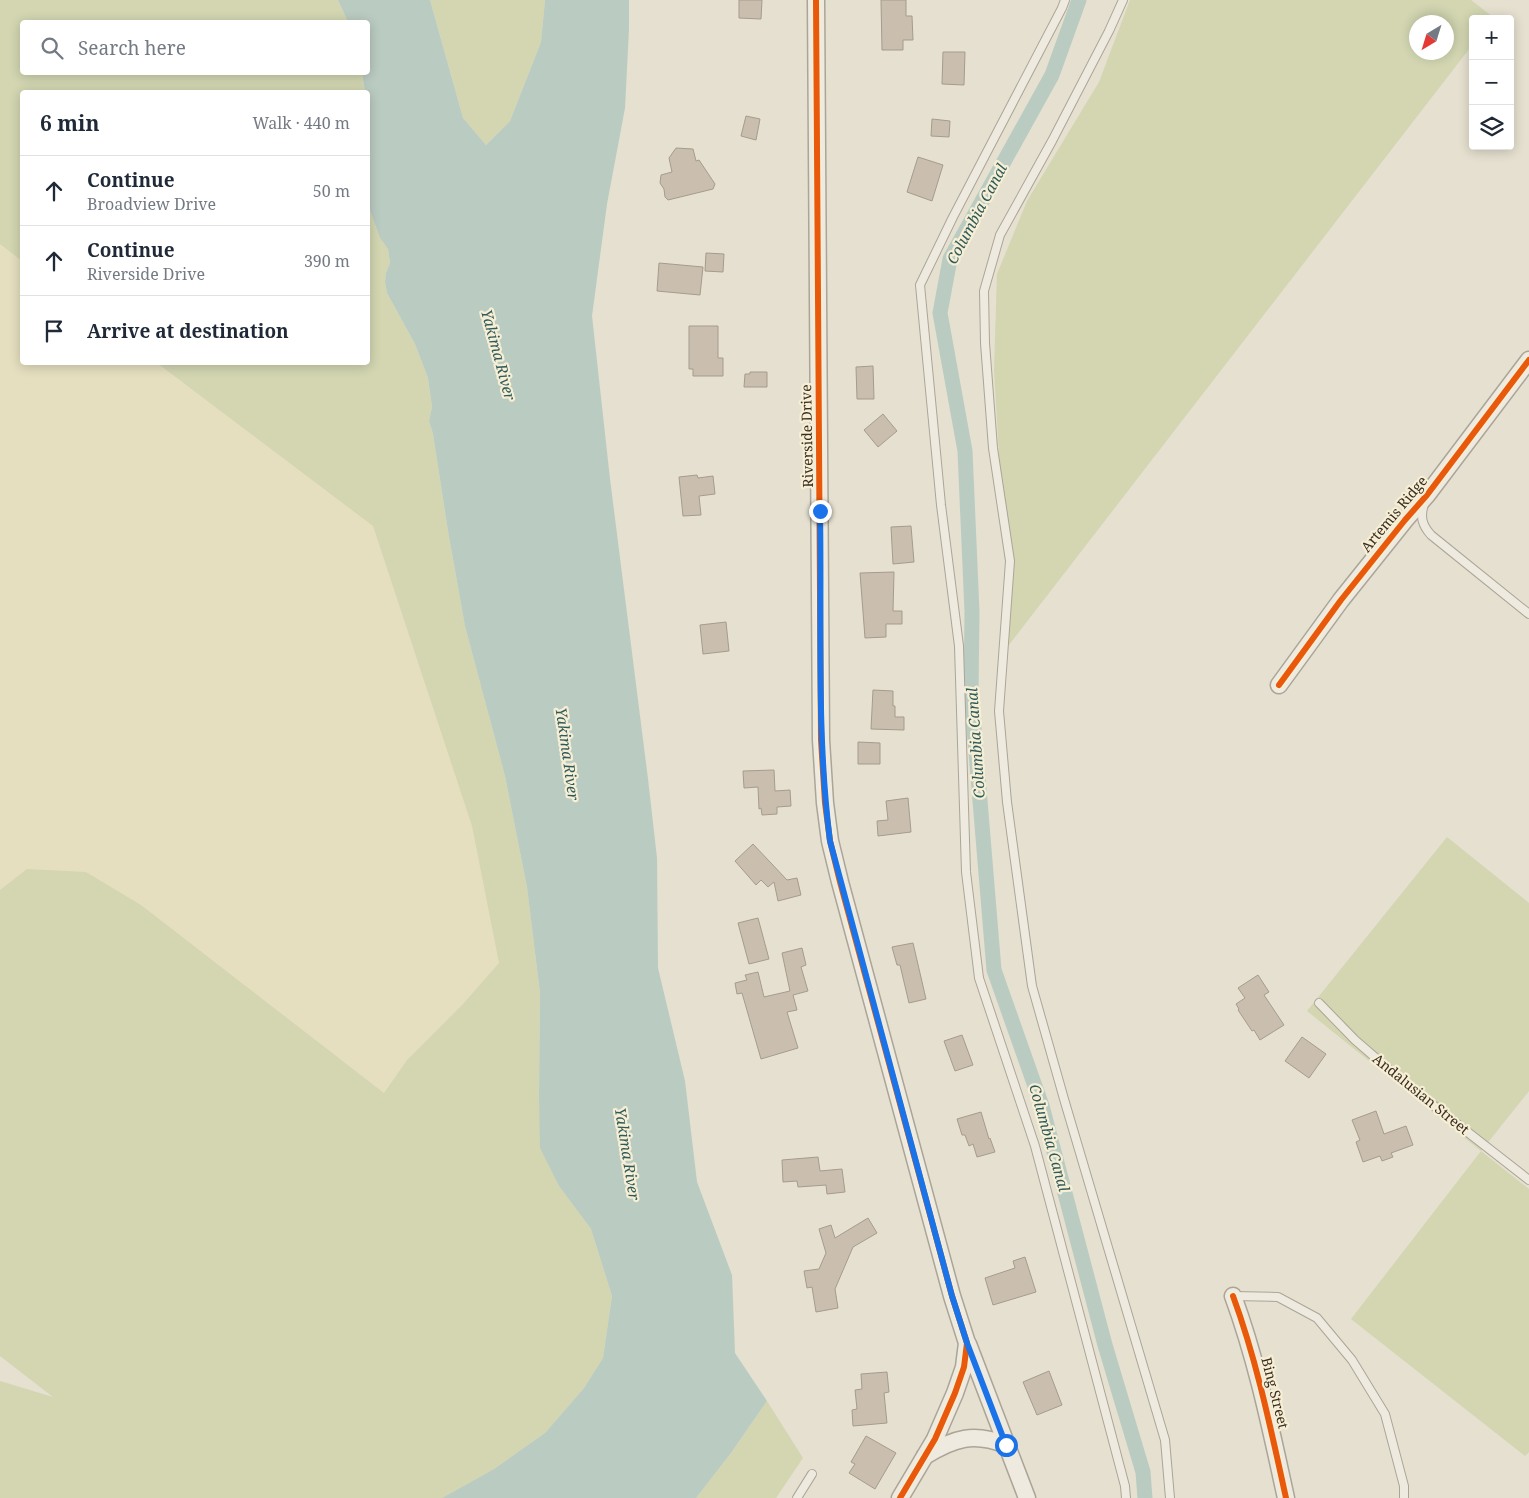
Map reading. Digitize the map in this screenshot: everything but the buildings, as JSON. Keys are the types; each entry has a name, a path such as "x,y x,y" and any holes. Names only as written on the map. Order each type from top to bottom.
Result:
{"street":[{"name":"Riverside Drive","path":"816,0 821,740 825,803 830,841 840,882 952,1296 967,1343 964,1367 955,1393 935,1439 900,1498"},
{"name":"Artemis Ridge","path":"1279,685 1341,600 1405,520 1427,496 1529,360"},
{"name":"Bing Street","path":"1233,1296 1252,1352 1286,1498"},
{"path":"967,1343 1026,1498"},
{"path":"925,1456 939,1447 969,1438 985,1438 1006,1445"}],"lane":[{"path":"1064,0 1062,8 953,217 920,285 940,496 959,646 966,872 979,978 1035,1146 1122,1476 1126,1498"},
{"path":"1123,0 1052,141 1000,235 984,291 985,342 994,448 1010,561 999,711 1006,802 1032,986 1165,1440 1170,1498"},
{"path":"1427,496 1421,520 1431,535 1529,614"},
{"name":"Andalusian Street","path":"1319,1003 1355,1040 1376,1058 1529,1180"},
{"path":"1233,1296 1278,1297 1317,1318 1352,1360 1385,1414 1404,1486 1404,1498"},
{"path":"797,1498 812,1474"}],"shaded area":[{"path":"0,244 20,259 20,365 160,365 373,526 472,826 499,963 462,1005 407,1060 384,1093 141,905 27,869 0,890"}],"green space":[{"path":"0,0 338,0 347,20 20,20 20,75 362,75 365,90 20,90 20,259 0,244"},
{"path":"430,0 545,0 541,42 510,121 486,145 463,118"},
{"path":"1130,0 1471,0 1490,15 1469,15 1469,49 1002,654 1007,590 994,370 997,274 1027,201 1099,82"},
{"path":"370,210 380,238 388,249 390,263 385,282 387,293 415,344 428,378 432,407 429,421 433,434 465,626 505,776 527,887 540,993 539,1095 559,1186 591,1229 612,1296 603,1358 584,1388 545,1433 494,1469 442,1498 0,1498 0,1381 53,1397 0,1356 0,890 27,869 86,872 141,905 384,1093 407,1060 462,1005 499,963 472,826 373,526 160,365 370,365"},
{"path":"1447,837 1529,903 1529,1091 1481,1151 1307,1011"},
{"path":"1481,1151 1529,1189 1529,1452 1525,1456 1351,1319"},
{"path":"767,1401 803,1458 776,1498 696,1498 731,1453"}],"water":[{"name":"Yakima River","path":"338,0 430,0 463,118 486,145 510,121 541,42 545,0 629,0 625,108 607,204 592,316 610,479 657,858 658,968 685,1081 697,1182 732,1275 735,1353 767,1401 731,1453 696,1498 442,1498 494,1469 545,1433 584,1388 603,1358 612,1296 591,1229 559,1186 540,1148 540,993 527,887 505,776 465,626 433,434 429,421 432,407 428,378 415,344 387,293 385,282 390,263 388,249 380,238 370,210 370,90 365,90 362,75 370,75 370,20 347,20"}],"waterway":[{"name":"Columbia Canal","path":"1079,0 1052,75 950,259 940,313 965,451 972,612 971,692 994,970 1042,1106 1105,1345 1143,1472 1145,1498"}],"cycle path":[{"path":"816,0 821,740 825,803 830,841 840,882 952,1296 967,1343 964,1367 955,1393 935,1439 900,1498"},
{"path":"1279,685 1341,600 1427,495 1529,360"},
{"path":"1233,1296 1256,1371 1286,1498"}],"route":[{"path":"820,511 821,740 825,803 830,841 952,1296 967,1343 1006,1445"}]}
